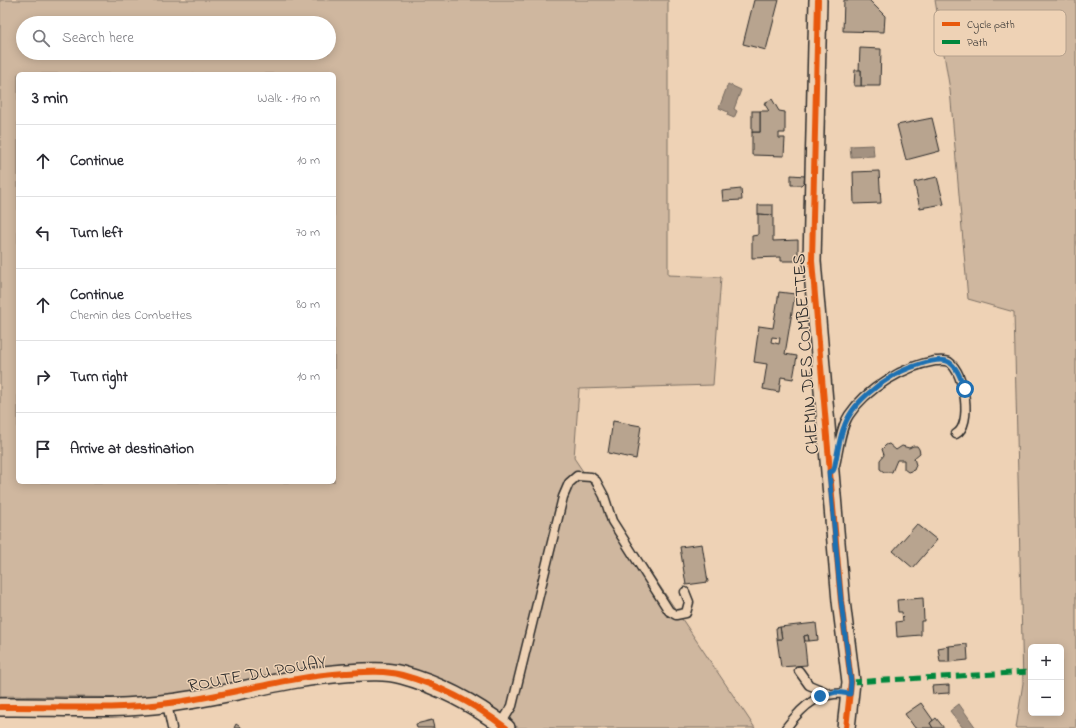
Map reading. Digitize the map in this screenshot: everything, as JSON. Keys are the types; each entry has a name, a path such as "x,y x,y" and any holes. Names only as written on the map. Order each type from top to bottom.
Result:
{"street":[{"name":"CHEMIN DES COMBETTES","path":"818,0 812,261 829,472 841,601 851,682 846,728"},
{"name":"ROUTE DU POUAY","path":"0,707 145,706 167,704 315,675 371,671 400,674 432,685 466,702 504,726"}],"lane":[{"path":"829,472 833,471 834,469 844,425 849,415 857,406 891,377 927,362 942,360 949,362 957,371 965,389 965,414 962,429 956,434"},
{"path":"504,726 512,706 564,496 570,483 577,476 591,477 596,482 604,496 612,521 669,612 676,615 686,613 689,602 685,592"},
{"path":"799,671 809,685 828,693 850,694"},
{"path":"786,728 804,708 820,696 828,693"},
{"path":"167,704 172,728"}],"shaded area":[{"path":"0,0 668,0 668,275 721,277 713,385 579,389 574,458 755,728 519,728 459,690 407,668 341,664 149,698 0,696"},
{"path":"935,0 1076,0 1076,728 1016,728 1023,683 1014,312 968,299 950,90 944,56 1066,56 1066,10 937,10"},
{"path":"728,84 741,90 734,109 737,111 734,118 727,115 728,112 719,108"},
{"path":"873,145 874,156 851,157 850,146"},
{"path":"959,704 976,728 963,728 950,711"}],"building":[{"path":"754,0 779,0 766,50 743,44"},
{"path":"844,0 869,0 885,16 884,32 843,31"},
{"path":"860,48 881,49 880,86 861,86 861,70 859,71"},
{"path":"855,70 861,70 861,86 854,86"},
{"path":"772,99 779,111 785,112 785,133 779,133 779,138 785,138 784,156 752,155 752,132 760,132 760,111 769,111 764,103"},
{"path":"752,111 760,111 760,132 752,132"},
{"path":"932,118 940,151 906,160 897,125"},
{"path":"879,171 881,203 854,204 853,172"},
{"path":"791,175 805,176 804,182 801,185 791,185"},
{"path":"937,177 944,204 920,208 914,182"},
{"path":"741,189 742,200 723,201 722,191"},
{"path":"758,205 773,205 773,215 758,214"},
{"path":"758,214 773,215 773,241 798,240 798,261 781,261 781,257 752,258 752,236 758,235"},
{"path":"779,292 795,294 785,354 797,356 793,379 781,377 779,392 763,389 767,364 754,362 759,326 773,328","holes":["772,337 780,338 779,344 771,342"]},
{"path":"613,421 641,426 636,459 608,453"},
{"path":"889,444 896,450 902,446 909,448 917,446 920,453 914,458 916,465 914,470 908,472 904,469 904,460 897,460 892,472 884,472 880,469 880,460 884,455 882,449"},
{"path":"917,524 937,540 913,568 893,551"},
{"path":"702,544 708,582 686,585 680,547"},
{"path":"923,598 924,621 921,621 921,635 897,637 896,622 903,621 902,612 898,612 897,600"},
{"path":"816,623 818,640 809,641 808,635 804,636 807,665 781,667 777,639 782,639 780,627"},
{"path":"780,627 782,639 777,639 776,628"},
{"path":"808,635 809,641 805,641 804,636"},
{"path":"967,644 968,660 949,662 949,646"},
{"path":"949,646 949,662 940,662 938,648"},
{"path":"949,685 949,693 933,694 932,686"},
{"path":"921,703 933,720 930,723 933,728 915,728 905,714"},
{"path":"936,718 944,728 933,728 930,723"},
{"path":"432,720 434,728 417,728 416,724"},
{"path":"236,724 242,728 234,728"}],"marked path":[{"path":"851,682 1028,672"}],"cycle path":[{"path":"818,0 812,261 841,601 851,682 846,728"},
{"path":"0,707 127,707 191,700 300,678 345,673 380,672 395,673 430,684 470,704 506,728"}],"route":[{"path":"820,696 836,692 850,694 851,682 841,601 829,472 833,471 834,469 844,425 849,415 857,406 891,377 927,362 942,360 949,362 957,371 965,389"}]}
